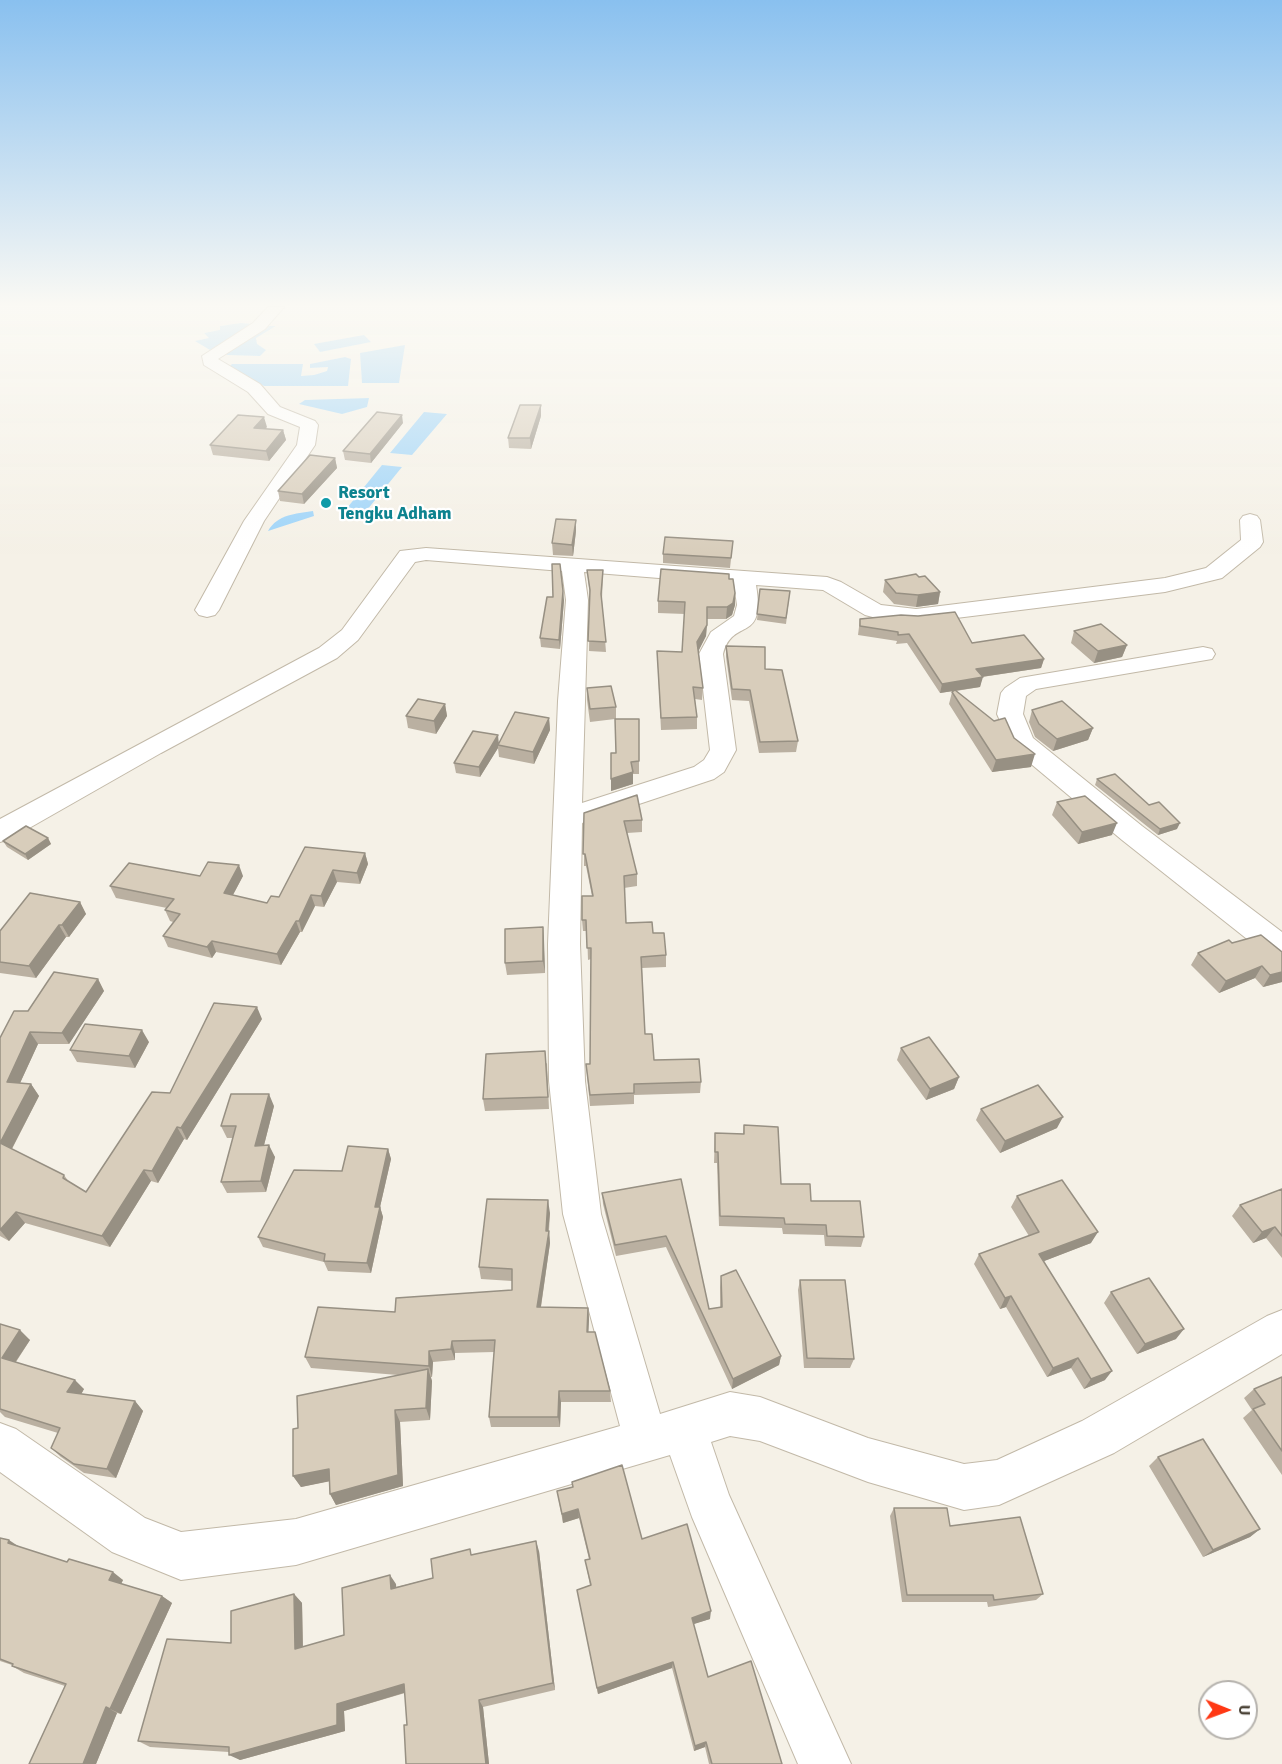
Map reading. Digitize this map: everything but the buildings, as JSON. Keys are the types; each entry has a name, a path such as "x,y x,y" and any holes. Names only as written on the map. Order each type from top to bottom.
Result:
{"street":[{"path":"207,610 254,521 306,445 309,425 301,418 281,414 270,407 267,400 254,389"},
{"path":"0,832 328,653 350,635 408,556 426,554 827,584 843,591 872,610 915,616 1165,585 1215,573 1252,542 1250,520"},
{"path":"572,564 577,600 564,944 567,1081 582,1214 665,1435 708,1501 825,1764"},
{"path":"567,818 704,773 714,766 723,750 711,654 715,640 721,633 745,621 748,605 744,578"},
{"path":"1203,654 1029,683 1014,693 1010,714 1021,742 1282,949"},
{"path":"0,1445 129,1535 181,1556 296,1542 730,1414 760,1419 868,1460 964,1488 999,1482 1098,1437 1282,1332"}],"water":[{"path":"369,398 367,407 342,414 299,404 305,400"},
{"path":"424,412 447,414 412,455 390,453"},
{"path":"382,465 402,467 367,510 347,508"},
{"path":"313,511 314,516 268,531 282,518"}],"place":[{"name":"Resort Tengku Adham","path":"326,503"}]}
